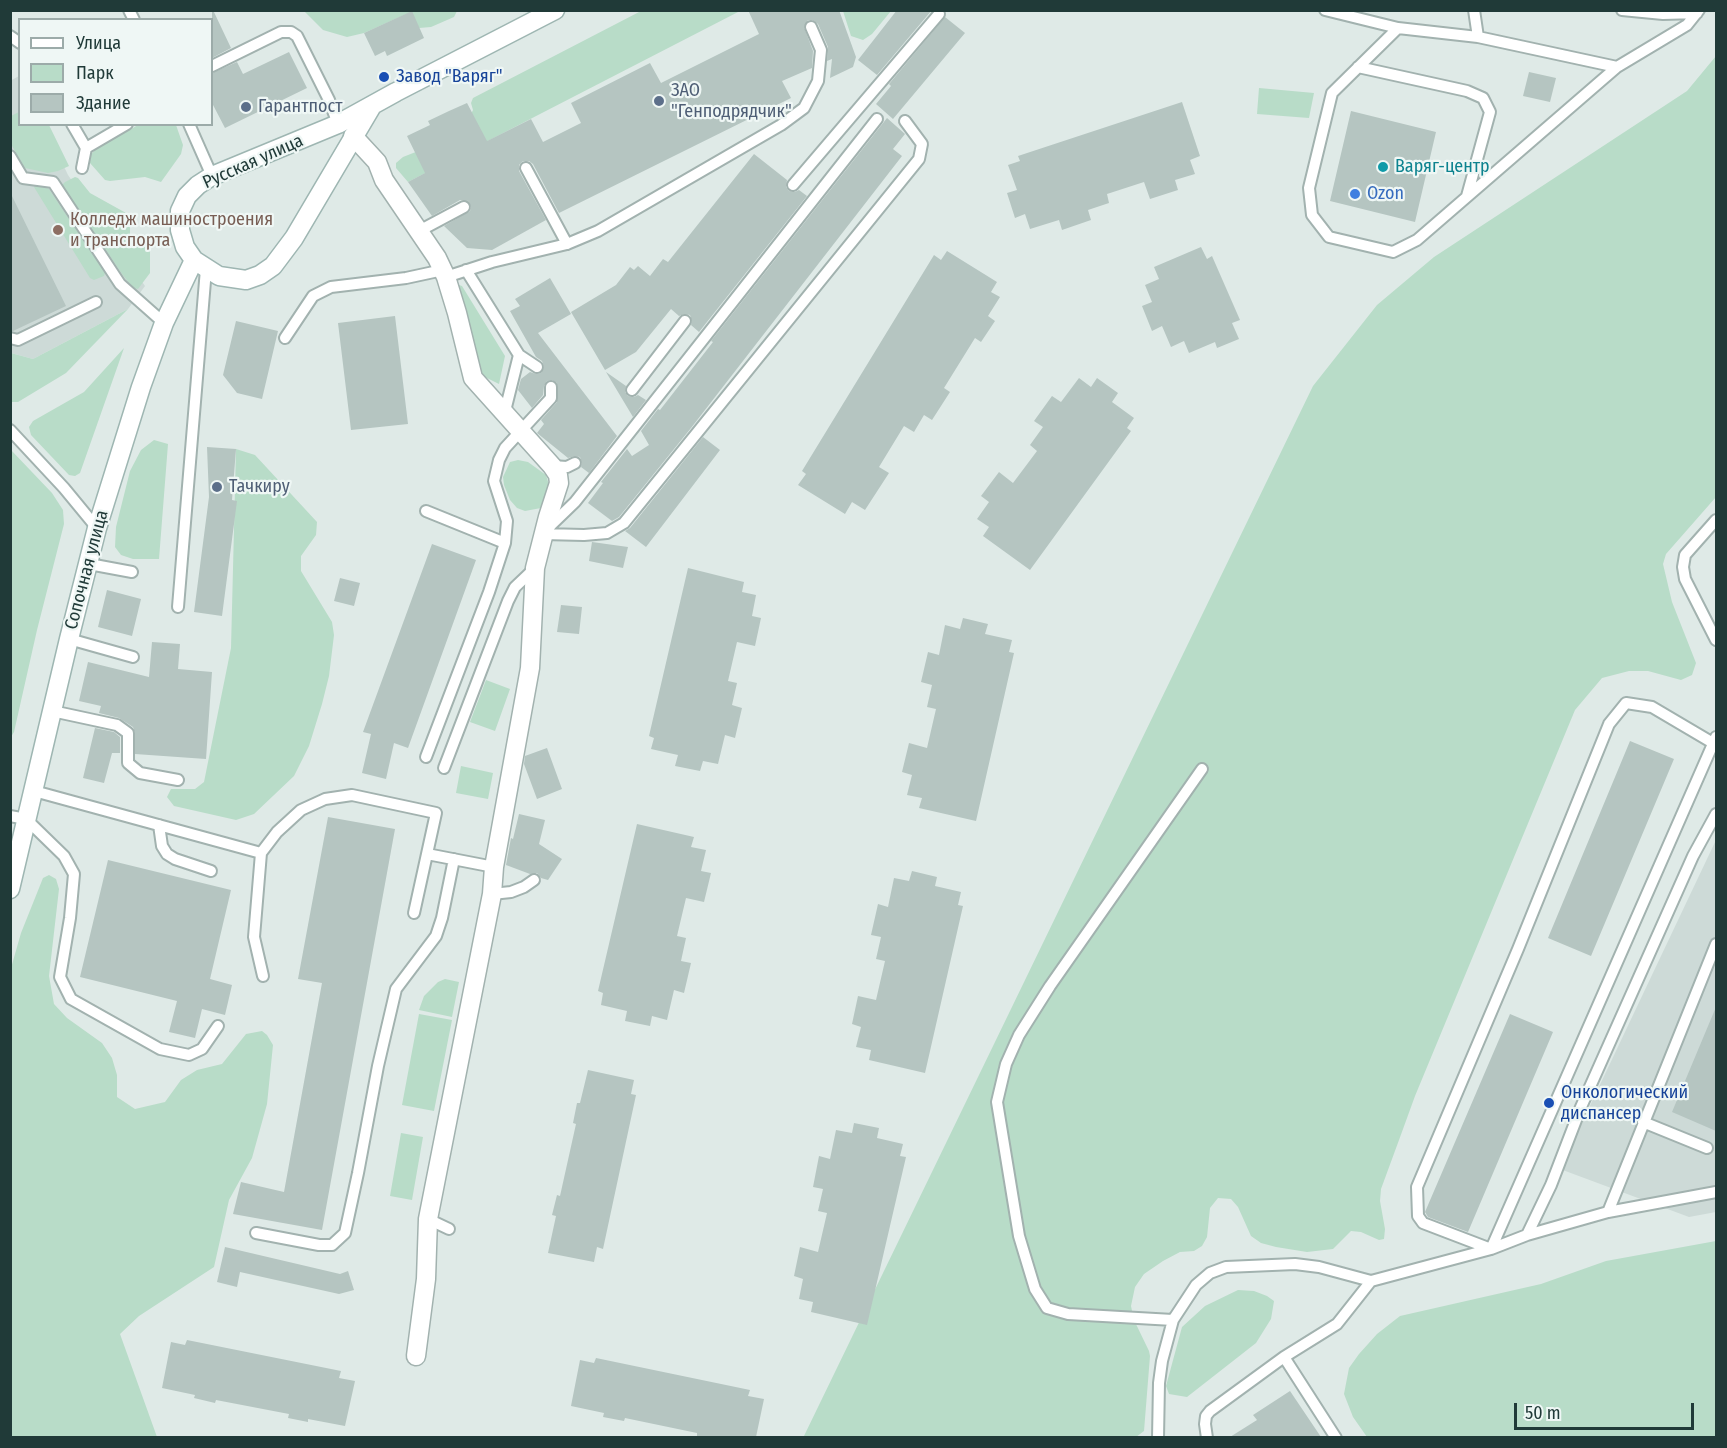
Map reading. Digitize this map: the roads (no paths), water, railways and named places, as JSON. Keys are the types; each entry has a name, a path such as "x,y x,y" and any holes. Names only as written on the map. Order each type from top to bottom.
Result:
{"main road":[{"name":"Русская улица","path":"200,264 185,247 180,230 180,212 187,196 198,185 212,176 338,124 550,11"},
{"path":"200,264 219,276 246,280 260,275 273,266 294,238 372,105"},
{"path":"353,136 377,162 384,180 437,258 444,273 473,378 552,466 558,475 559,483 535,568 530,668 494,867 492,894 430,1208 426,1279 416,1356"},
{"name":"Сопочная улица","path":"10,889 19,817 34,791 97,528 141,387 164,323 200,264"}],"lane":[{"path":"1325,10 1398,28 1478,38 1617,67"},
{"path":"1474,10 1478,38"},
{"path":"1622,10 1663,14 1698,12"},
{"path":"1398,28 1332,93 1309,188 1312,216 1329,237 1393,252 1417,240 1617,67 1687,25 1698,12"},
{"path":"793,185 939,14"},
{"path":"285,338 313,296 331,287 466,270 567,244 608,225 781,125 804,108 818,81 821,50 811,27"},
{"path":"213,66 281,32 291,32 297,36 329,100 338,124"},
{"path":"1358,67 1467,91 1483,98 1490,112 1467,197"},
{"path":"543,534 575,502 877,119"},
{"path":"543,534 607,533 624,523 919,159 922,144 905,121"},
{"path":"73,126 86,148 82,168"},
{"path":"86,148 124,126"},
{"path":"190,126 212,176"},
{"path":"10,156 22,178 52,182 120,284 164,323"},
{"path":"526,168 567,244"},
{"path":"419,231 464,207"},
{"path":"178,607 200,264"},
{"path":"466,270 519,355 537,367"},
{"path":"10,338 18,340 96,302"},
{"path":"632,390 685,321"},
{"path":"504,415 519,355"},
{"path":"426,757 489,592 505,543 507,521 494,481 496,472 505,448 551,398 551,387"},
{"path":"10,430 64,488 97,528"},
{"path":"552,466 567,467 575,463"},
{"path":"426,512 505,543"},
{"path":"1716,520 1685,555 1683,567 1685,579 1716,640"},
{"path":"89,564 132,572"},
{"path":"444,768 508,601 515,587 535,568"},
{"path":"69,639 133,657"},
{"path":"1626,703 1652,707 1715,740 1491,1249 1423,1223 1418,1216 1417,1187 1518,949 1609,724 1626,703"},
{"path":"52,711 117,725 128,733 128,763 140,772 178,780"},
{"path":"1173,1320 1068,1314 1047,1308 1035,1289 1019,1236 998,1102 1006,1064 1019,1035 1050,986 1202,769"},
{"path":"34,791 261,853"},
{"path":"263,976 254,938 261,853 277,832 301,810 325,799 352,795 436,813 414,913"},
{"path":"1527,1235 1551,1185 1581,1107 1693,856 1716,814"},
{"path":"19,817 64,856 74,874 70,918 60,977 71,999 160,1049 189,1054 202,1049 218,1026"},
{"path":"159,825 162,846 167,854 211,871"},
{"path":"427,854 494,867"},
{"path":"256,1233 319,1245 332,1245 345,1233 378,1066 396,989 436,936 454,858"},
{"path":"492,894 511,892 534,880"},
{"path":"1608,1212 1716,944"},
{"path":"1643,1122 1707,1148"},
{"path":"1158,1437 1159,1383 1162,1361 1173,1320 1196,1285 1210,1273 1226,1267 1295,1264 1319,1267 1371,1281 1491,1249 1527,1235 1608,1212 1716,1192"},
{"path":"430,1208 430,1220 448,1229"},
{"path":"1207,1437 1206,1416 1210,1411 1284,1357 1337,1324 1371,1281"},
{"path":"1284,1357 1336,1437"}],"place":[{"name":"Завод \"Варяг\"","path":"384,77"},
{"name":"ЗАО \"Генподрядчик\"","path":"659,101"},
{"name":"Гарантпост","path":"246,107"},
{"name":"Варяг-центр","path":"1383,167"},
{"name":"Ozon","path":"1355,194"},
{"name":"Колледж машиностроения и транспорта","path":"58,230"},
{"name":"Тачкиру","path":"217,487"},
{"name":"Онкологический диспансер","path":"1549,1103"}]}
